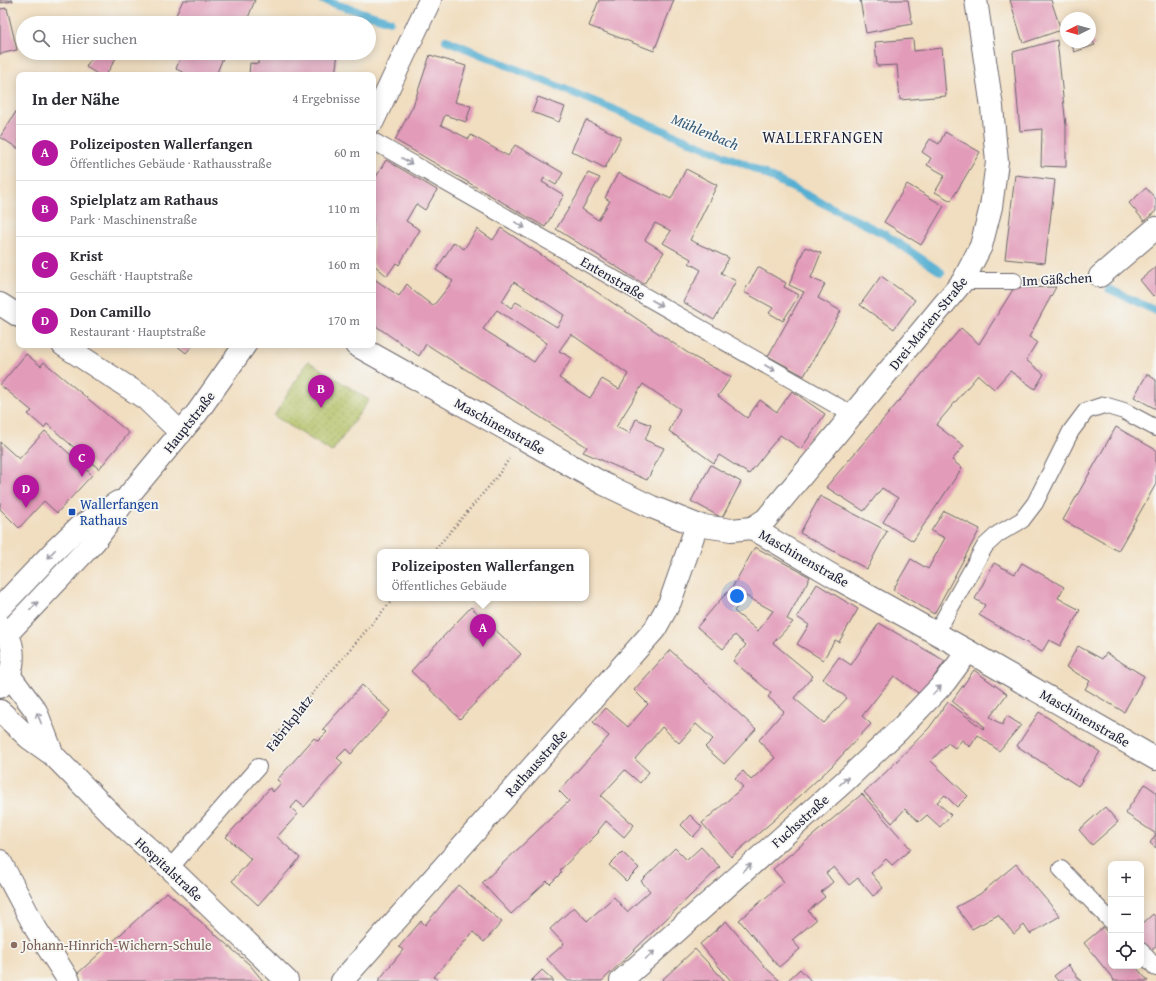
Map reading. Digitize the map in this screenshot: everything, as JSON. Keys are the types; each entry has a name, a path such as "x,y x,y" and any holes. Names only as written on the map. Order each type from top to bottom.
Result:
{"street":[{"path":"376,115 430,0"},
{"name":"Drei-Marien-Straße","path":"752,528 766,519 963,281 981,246 991,207 996,162 992,107 976,0"},
{"name":"Im Gäßchen","path":"1100,276 1156,228"},
{"path":"0,304 16,314"},
{"path":"68,348 146,399 181,433"},
{"name":"Hauptstraße","path":"4,630 95,541 129,495 181,433 222,380 243,348"},
{"name":"Maschinenstraße","path":"361,348 610,487 652,507 697,525 732,530 752,528 840,580 968,651 1156,759"},
{"name":"Hauptstraße","path":"0,608 79,527 129,495"},
{"name":"Rathausstraße","path":"342,981 655,629 670,602 697,525"},
{"path":"4,630 11,644 13,655 12,666 4,681"},
{"name":"Fuchsstraße","path":"621,981 845,781 899,730 945,682 968,651"},
{"name":"Hospitalstraße","path":"4,681 36,711 52,755"},
{"name":"Hospitalstraße","path":"0,711 29,738 52,755 119,822 170,868 287,981"},
{"path":"0,861 36,929 69,981"}],"lane":[{"name":"Entenstraße","path":"376,143 853,415"},
{"name":"Im Gäßchen","path":"963,281 1014,281"},
{"path":"936,633 985,546 998,534 1022,520 1035,503 1071,431 1086,411 1104,404 1124,411 1156,428"},
{"name":"Fabrikplatz","path":"170,868 258,768"},
{"path":"1061,869 1108,918"},
{"path":"1144,955 1156,968"}],"path":[{"name":"Im Gäßchen","path":"1014,281 1083,279 1100,276"},
{"path":"436,549 497,477 523,439"},
{"name":"Fabrikplatz","path":"258,768 270,743 391,601"}],"green space":[{"path":"308,361 369,400 332,452 274,416"}],"building":[{"path":"0,0 13,0 13,1 0,3"},
{"path":"183,0 255,0 249,16 176,15"},
{"path":"599,0 674,0 654,51 589,26"},
{"path":"860,0 908,0 912,24 866,33"},
{"path":"1010,0 1051,0 1060,30 1023,43"},
{"path":"7,8 16,50 0,54 0,9"},
{"path":"913,39 914,51 942,48 946,96 900,100 897,65 877,66 875,42"},
{"path":"1057,40 1066,126 1066,167 1041,166 1042,129 1020,131 1013,52"},
{"path":"1073,48 1086,48 1074,52"},
{"path":"430,55 466,66 455,102 471,106 466,122 445,115 441,125 469,139 471,135 508,156 515,145 563,173 556,185 544,178 542,182 564,195 545,227 395,140 413,106"},
{"path":"90,60 115,60 108,72 94,72 86,67"},
{"path":"179,60 222,60 217,72 182,72 176,69"},
{"path":"258,60 337,60 335,72 249,72 250,63 258,64"},
{"path":"538,97 565,107 559,122 532,112"},
{"path":"16,112 16,147 0,137"},
{"path":"586,120 621,137 605,168 571,151"},
{"path":"945,132 980,152 951,201 935,192 945,175 927,165 931,158 922,152 930,139 939,144"},
{"path":"386,160 437,190 425,210 416,204 406,221 420,230 399,265 396,263 387,276 376,267 376,177"},
{"path":"686,169 717,185 690,240 729,258 721,273 736,281 714,320 683,302 701,270 689,263 691,259 663,243 671,231 655,223 645,240 664,252 644,284 556,229 576,197 588,173 600,178 582,209 598,220 610,201 605,198 618,173 671,199"},
{"path":"1015,175 1055,180 1045,263 1005,259"},
{"path":"907,184 944,206 921,245 884,222"},
{"path":"1146,188 1156,199 1156,211 1144,221 1129,203"},
{"path":"501,228 694,357 731,377 718,396 747,418 760,400 777,412 792,391 825,414 801,449 780,435 749,474 719,455 714,463 669,431 680,409 643,384 616,427 630,433 636,419 651,425 645,440 664,448 647,480 583,452 587,447 426,344 419,356 376,326 376,280 399,296 407,284 433,306 453,281 436,270 454,242 464,249 477,229 493,240","holes":["514,282 564,315 557,327 516,302 511,308 502,301","497,310 547,343 534,362 483,329","571,334 628,374 619,389 602,379 590,398 559,378 572,358 559,351"]},
{"path":"805,247 821,253 811,278 825,284 818,298 841,311 804,376 768,356 804,292 789,285"},
{"path":"758,267 786,283 784,287 799,295 783,321 769,313 773,308 744,292"},
{"path":"1156,267 1156,293 1153,296 1140,280"},
{"path":"881,276 915,300 894,329 860,305"},
{"path":"1056,287 1029,337 1037,342 1026,360 1044,374 1035,389 1010,371 994,389 978,375 936,425 964,446 952,460 962,468 913,541 883,522 898,498 882,488 864,511 826,487 961,328 979,344 1014,288"},
{"path":"180,348 190,348 186,353"},
{"path":"26,354 41,366 44,362 129,433 99,469 47,424 44,428 28,414 32,411 0,385"},
{"path":"1147,374 1156,380 1156,409 1134,397"},
{"path":"1116,427 1156,450 1156,484 1118,551 1063,520"},
{"path":"45,431 92,475 57,513 44,501 19,528 0,509 0,442 19,459"},
{"path":"711,465 741,482 722,518 691,501"},
{"path":"820,496 887,531 867,569 800,533"},
{"path":"944,511 980,529 934,614 893,590 911,559 928,569 945,538 931,531"},
{"path":"755,547 810,577 787,619 793,622 773,643 813,676 794,698 824,723 847,698 823,679 839,657 851,665 879,623 945,661 921,695 894,676 862,716 871,724 831,767 773,821 731,857 702,823 743,787 735,778 743,771 751,780 775,758 759,740 784,711 768,697 771,693 733,661 746,645 735,635 723,649 697,627 732,588","holes":["746,596 773,611 758,631 734,611"]},
{"path":"994,563 1015,574 1022,563 1064,587 1058,598 1080,610 1060,646 1049,640 1042,652 979,615 985,605 975,599"},
{"path":"817,584 858,609 839,642 835,640 823,660 797,644 809,625 797,617"},
{"path":"471,607 521,654 460,719 411,671"},
{"path":"1078,646 1102,659 1106,653 1144,676 1124,712 1085,689 1090,681 1066,667"},
{"path":"670,650 756,729 724,764 705,747 713,739 696,724 679,743 662,727 635,759 649,772 640,783 625,770 601,796 634,825 624,837 606,821 598,831 599,832 560,870 562,872 550,884 547,881 511,914 482,883 569,801 559,791 609,736 593,722 606,708 628,727 648,704 634,690"},
{"path":"974,670 1007,694 990,717 1002,725 1007,716 1021,725 999,751 978,735 970,747 962,740 955,748 948,743 931,761 968,796 957,807 945,795 937,802 951,815 940,827 927,815 919,822 905,809 892,823 864,792 929,728 948,702 983,729 985,727 952,701"},
{"path":"362,685 390,711 351,754 346,749 337,758 343,763 304,807 297,801 291,808 298,814 277,837 300,858 258,905 232,881 251,859 226,837 270,788 273,792 281,783 277,780 314,738 318,741 327,732 323,729"},
{"path":"1039,712 1100,752 1078,786 1017,746"},
{"path":"1145,784 1156,792 1156,834 1125,813"},
{"path":"862,794 911,849 892,865 886,859 871,873 883,888 873,896 858,878 849,885 834,867 826,873 833,882 821,892 825,897 808,911 816,920 792,940 800,949 779,967 739,920 784,882 773,869"},
{"path":"1105,807 1118,822 1092,845 1079,830"},
{"path":"690,815 702,827 693,837 681,825"},
{"path":"1156,834 1156,848 1150,843"},
{"path":"701,847 720,867 602,981 568,981 547,959 564,944 550,929 574,907 587,921 614,897 627,912 650,891 641,881 675,848 687,860"},
{"path":"622,852 639,868 626,881 609,865"},
{"path":"1016,864 1060,916 1030,934 1024,925 1014,934 998,915 972,929 956,907 980,894"},
{"path":"458,885 502,922 484,942 473,932 434,977 439,981 378,981 403,950 399,947 421,921 425,925"},
{"path":"167,892 250,965 263,981 81,981 77,974"},
{"path":"1153,914 1156,918 1156,946 1150,951 1144,944 1144,922"},
{"path":"726,921 765,967 780,981 754,981 751,979 749,981 731,981 700,944"},
{"path":"1103,927 1108,933 1108,969 1138,969 1148,981 1113,981 1114,980 1084,943"},
{"path":"695,949 725,981 661,981"},
{"path":"1068,965 1081,981 1058,981 1054,976"},
{"path":"800,969 811,981 787,981"},
{"path":"542,970 554,981 531,981"}],"waterway":[{"name":"Mühlenbach","path":"322,0 374,16"},
{"name":"Mühlenbach","path":"376,17 390,21"},
{"name":"Mühlenbach","path":"446,40 747,165 886,235 941,272"},
{"name":"Mühlenbach","path":"1109,289 1156,311"}],"place":[{"name":"Spielplatz am Rathaus","path":"321,408"},
{"name":"Krist","path":"82,477"},
{"name":"Don Camillo","path":"26,508"},
{"name":"Wallerfangen Rathaus","path":"72,512"},
{"name":"Polizeiposten Wallerfangen","path":"483,647"},
{"name":"Johann-Hinrich-Wichern-Schule","path":"14,945"}],"district":[{"name":"WALLERFANGEN","path":"823,137"}]}
